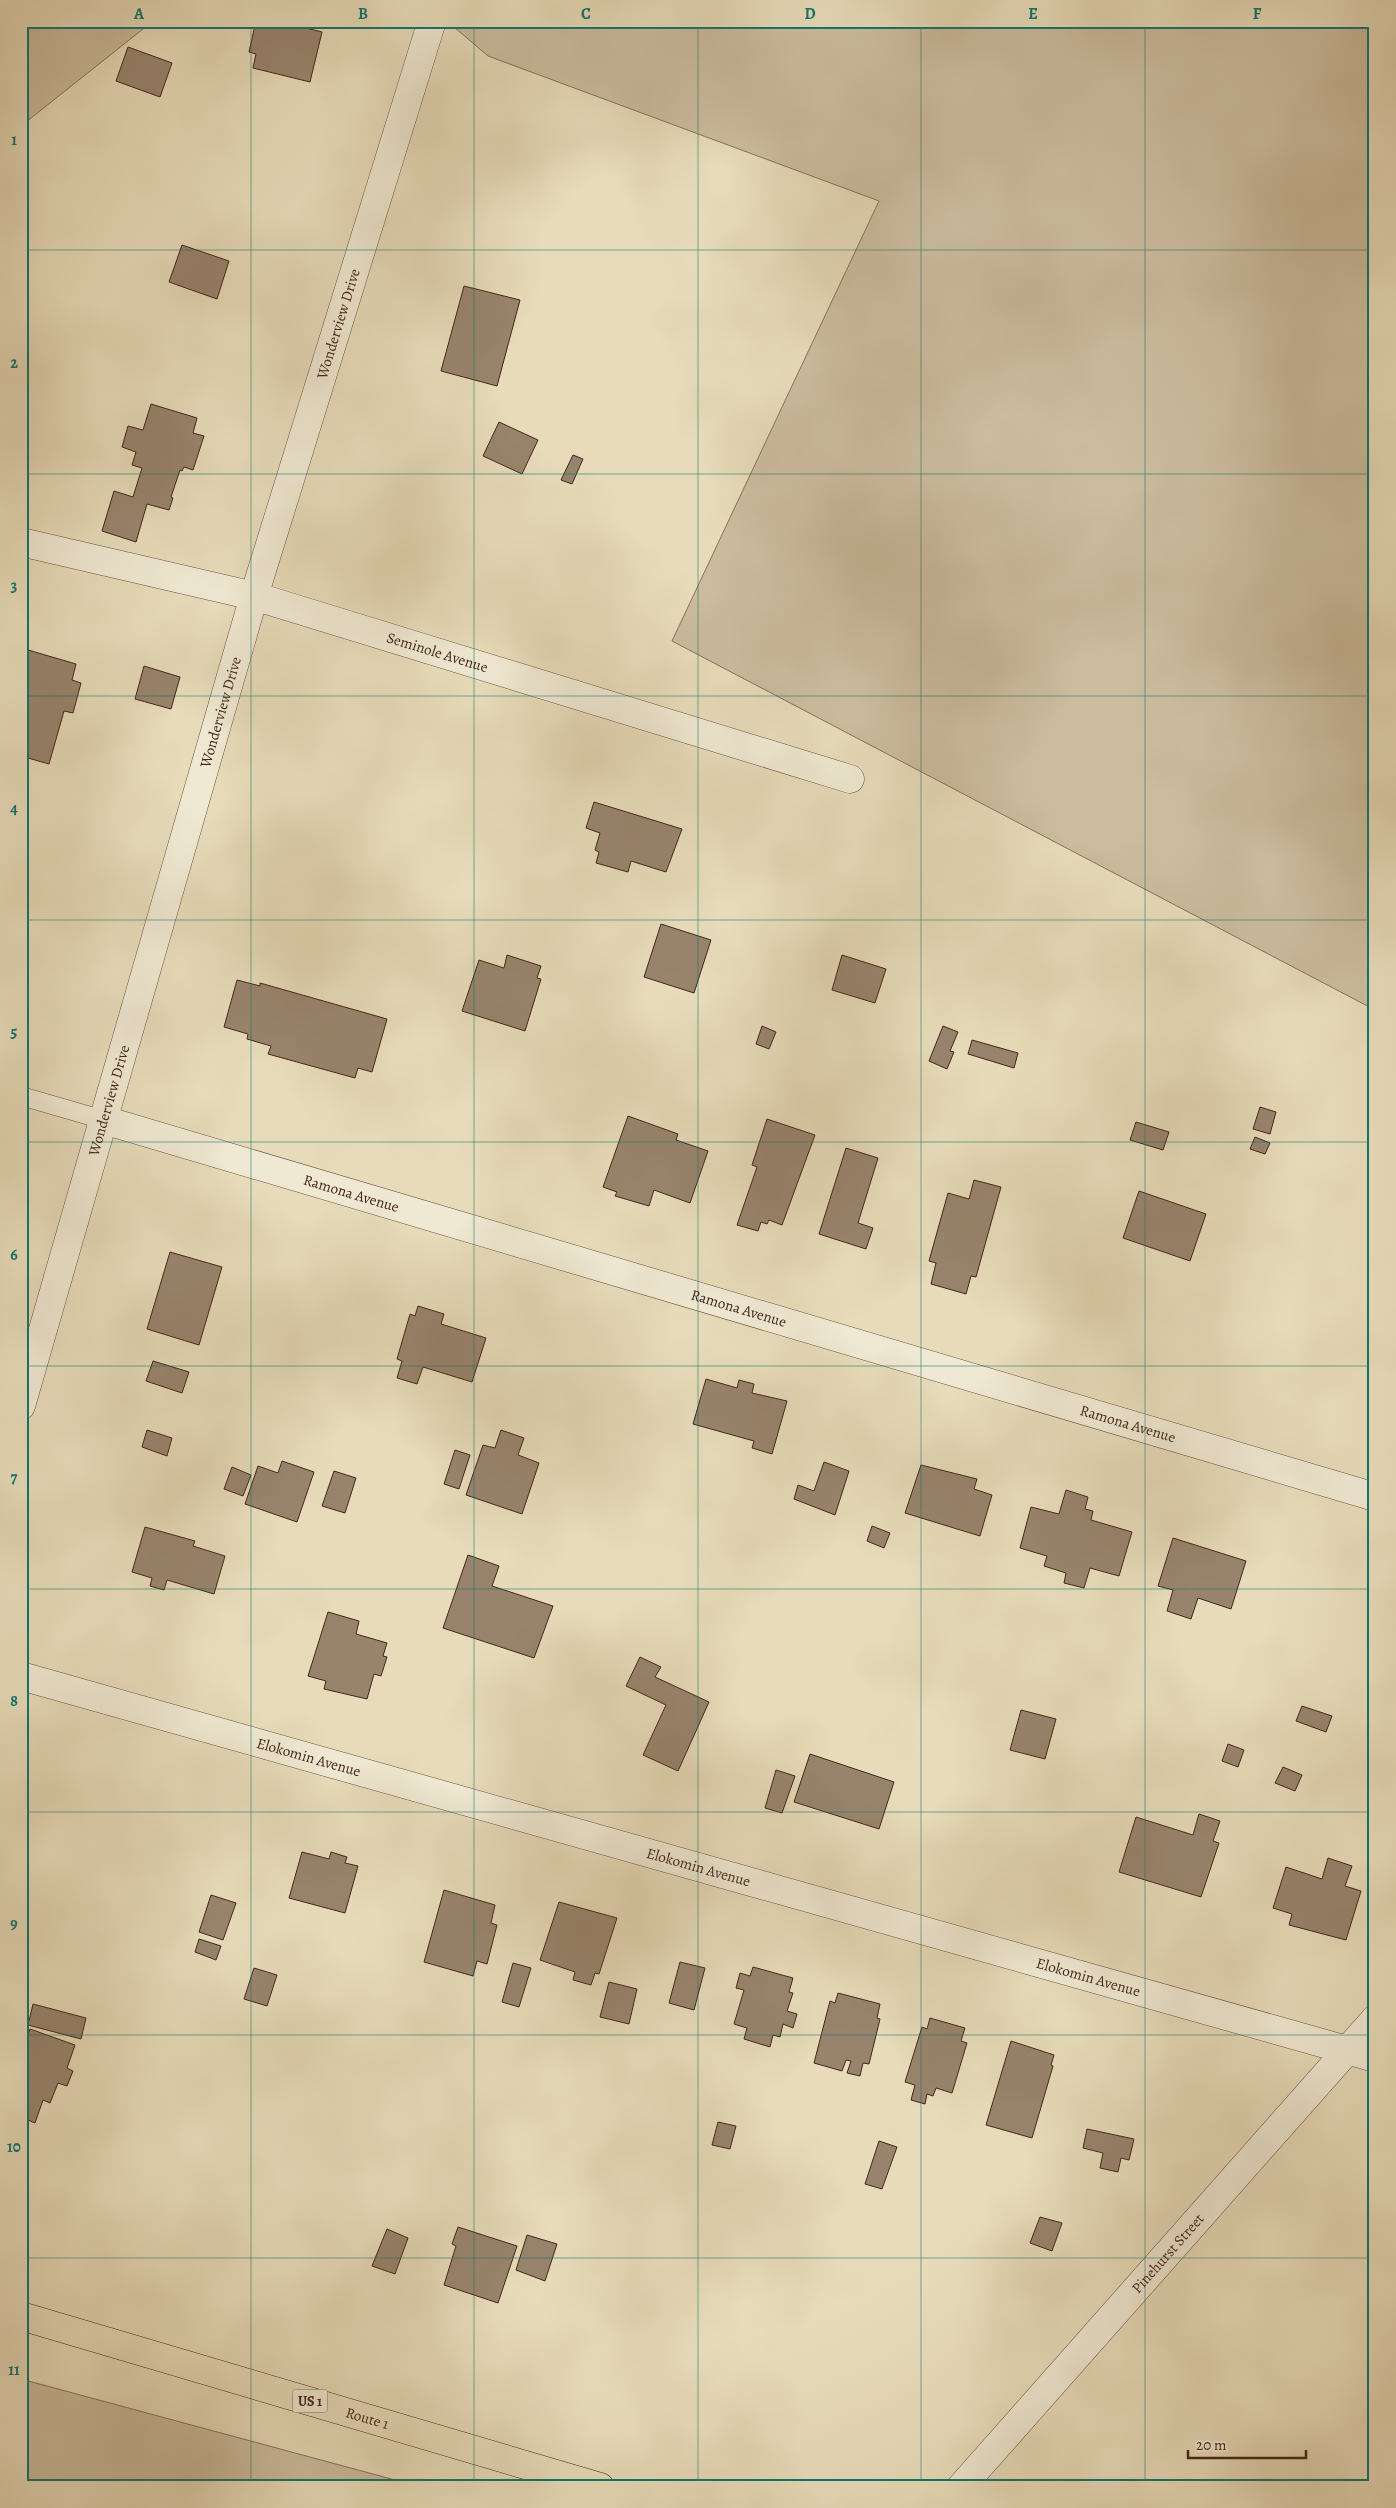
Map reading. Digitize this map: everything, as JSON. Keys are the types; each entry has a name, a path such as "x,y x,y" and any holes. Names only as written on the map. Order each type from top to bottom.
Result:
{"main road":[{"name":"Route 1","path":"21,2316 600,2487"}],"street":[{"name":"Wonderview Drive","path":"21,1406 254,596 432,21"},
{"name":"Seminole Avenue","path":"21,542 254,596 850,779"},
{"name":"Ramona Avenue","path":"104,1120 1375,1497"},
{"name":"Elokomin Avenue","path":"21,1676 1375,2058"},
{"name":"Pinehurst Street","path":"961,2487 1375,2019"}],"lane":[{"path":"21,1096 104,1120"}],"shaded area":[{"path":"21,21 153,21 21,126"},
{"path":"447,21 1375,21 1375,1010 672,641 879,201 488,56"},
{"path":"21,2379 421,2487 21,2487"}],"building":[{"path":"256,21 278,21 322,32 310,82 253,68 256,54 249,52"},
{"path":"128,47 172,63 160,97 116,81"},
{"path":"182,245 229,261 217,299 169,282"},
{"path":"464,286 520,300 497,386 441,371"},
{"path":"151,404 197,418 193,433 204,436 193,470 184,467 182,471 180,470 171,497 173,498 169,510 147,504 136,542 102,531 114,491 133,497 142,468 132,465 136,452 122,447 128,426 143,430"},
{"path":"499,422 538,440 522,474 483,456"},
{"path":"573,455 583,459 572,484 561,480"},
{"path":"28,650 76,664 72,680 81,683 73,713 64,711 49,764 21,756 21,674"},
{"path":"144,666 180,677 171,709 135,699"},
{"path":"594,802 682,829 666,872 631,861 628,872 596,863 599,852 595,850 600,833 586,828"},
{"path":"661,924 711,940 694,993 644,977"},
{"path":"507,955 541,966 537,978 541,979 525,1031 462,1011 479,960 504,968"},
{"path":"842,955 886,969 875,1003 832,990"},
{"path":"237,980 260,986 260,983 387,1019 372,1072 358,1068 355,1078 268,1054 271,1046 247,1039 248,1034 224,1027"},
{"path":"762,1026 776,1032 769,1049 756,1044"},
{"path":"943,1026 958,1032 950,1051 954,1052 947,1069 929,1061"},
{"path":"972,1040 1018,1053 1014,1068 968,1054"},
{"path":"1260,1107 1276,1112 1270,1134 1253,1129"},
{"path":"628,1116 678,1134 676,1140 708,1151 690,1203 654,1190 649,1206 615,1196 617,1192 603,1187"},
{"path":"767,1119 815,1135 782,1225 769,1220 767,1224 761,1222 758,1231 737,1225 757,1167 752,1165"},
{"path":"1136,1122 1169,1132 1163,1150 1130,1140"},
{"path":"1255,1137 1270,1143 1265,1154 1250,1149"},
{"path":"846,1148 878,1158 858,1223 873,1228 866,1249 819,1234"},
{"path":"974,1180 1001,1187 976,1277 971,1276 966,1294 931,1284 936,1263 929,1261 948,1193 969,1199"},
{"path":"1139,1191 1206,1214 1190,1261 1123,1238"},
{"path":"170,1252 222,1267 199,1345 147,1329"},
{"path":"418,1306 444,1314 441,1324 486,1338 472,1382 423,1367 417,1384 397,1378 402,1361 397,1359 410,1314 415,1316"},
{"path":"153,1361 189,1372 182,1393 146,1381"},
{"path":"706,1379 737,1388 739,1380 754,1384 752,1393 787,1401 772,1454 752,1448 754,1441 693,1424"},
{"path":"147,1430 172,1438 167,1456 142,1447"},
{"path":"501,1430 524,1438 518,1455 539,1463 522,1514 466,1495 483,1445 495,1448"},
{"path":"455,1450 470,1455 459,1489 444,1484"},
{"path":"282,1461 314,1472 297,1522 245,1504 258,1466 278,1473"},
{"path":"824,1462 849,1471 835,1515 794,1499 798,1485 814,1491"},
{"path":"921,1465 977,1479 974,1489 992,1495 980,1536 905,1513"},
{"path":"232,1467 251,1475 243,1496 224,1489"},
{"path":"334,1471 356,1478 345,1513 322,1506"},
{"path":"1066,1490 1088,1497 1085,1509 1093,1511 1091,1520 1132,1532 1119,1576 1090,1568 1084,1588 1064,1583 1066,1573 1044,1566 1047,1556 1020,1548 1031,1507 1059,1514"},
{"path":"872,1526 890,1533 884,1548 867,1541"},
{"path":"145,1527 195,1541 193,1546 225,1556 214,1594 167,1580 164,1590 150,1586 152,1578 132,1572"},
{"path":"1173,1538 1246,1561 1231,1609 1198,1598 1191,1619 1167,1611 1173,1590 1158,1586"},
{"path":"468,1555 499,1566 492,1586 553,1606 534,1658 443,1628"},
{"path":"328,1612 359,1621 356,1634 387,1643 383,1656 387,1657 381,1676 374,1674 367,1699 324,1689 326,1681 308,1676"},
{"path":"640,1657 661,1667 655,1677 709,1702 678,1771 643,1755 666,1705 626,1686"},
{"path":"1302,1706 1332,1716 1326,1732 1296,1721"},
{"path":"1021,1710 1056,1719 1045,1759 1010,1750"},
{"path":"1228,1744 1244,1750 1238,1767 1222,1761"},
{"path":"810,1754 894,1782 879,1829 794,1802"},
{"path":"1283,1767 1302,1775 1295,1791 1275,1783"},
{"path":"776,1770 795,1776 782,1813 765,1808"},
{"path":"1199,1814 1220,1821 1213,1841 1219,1843 1201,1897 1119,1872 1136,1817 1193,1835"},
{"path":"302,1852 329,1859 331,1852 347,1857 345,1863 358,1866 345,1913 289,1898"},
{"path":"1328,1858 1352,1866 1345,1886 1361,1891 1346,1940 1289,1925 1292,1914 1273,1908 1286,1867 1322,1879"},
{"path":"444,1890 495,1905 491,1923 497,1925 487,1964 477,1961 473,1976 424,1962"},
{"path":"211,1895 236,1903 223,1940 199,1932"},
{"path":"559,1902 617,1918 599,1974 595,1973 591,1985 573,1980 575,1972 540,1960"},
{"path":"199,1939 221,1946 216,1960 195,1952"},
{"path":"680,1962 705,1968 694,2010 669,2003"},
{"path":"513,1963 531,1968 519,2007 502,2002"},
{"path":"753,1967 793,1978 789,1992 793,1993 787,2011 797,2014 793,2028 783,2024 780,2037 773,2035 770,2047 744,2039 747,2028 734,2024 744,1990 736,1988 740,1973 750,1976"},
{"path":"254,1968 277,1975 267,2006 244,1999"},
{"path":"609,1982 637,1989 629,2024 600,2017"},
{"path":"838,1993 880,2004 877,2018 880,2019 869,2064 863,2063 860,2076 847,2073 851,2061 846,2060 842,2071 814,2063 830,2001 835,2003"},
{"path":"33,2004 86,2018 81,2039 28,2025"},
{"path":"930,2018 965,2028 961,2041 967,2043 952,2093 936,2088 933,2096 927,2094 925,2104 911,2100 915,2085 905,2082 922,2027 927,2029"},
{"path":"30,2029 75,2045 67,2068 73,2071 67,2086 58,2083 50,2103 43,2100 35,2123 21,2117 21,2054"},
{"path":"1011,2041 1054,2055 1051,2065 1053,2066 1032,2138 986,2125"},
{"path":"718,2122 736,2126 730,2149 712,2145"},
{"path":"1087,2129 1134,2139 1129,2160 1121,2158 1118,2172 1100,2168 1103,2153 1083,2148"},
{"path":"879,2141 897,2147 882,2189 865,2184"},
{"path":"1040,2217 1062,2223 1052,2251 1030,2243"},
{"path":"458,2227 517,2246 498,2303 444,2285 456,2246 452,2244"},
{"path":"387,2229 408,2238 395,2274 372,2266"},
{"path":"527,2235 557,2244 545,2281 516,2270"}]}
